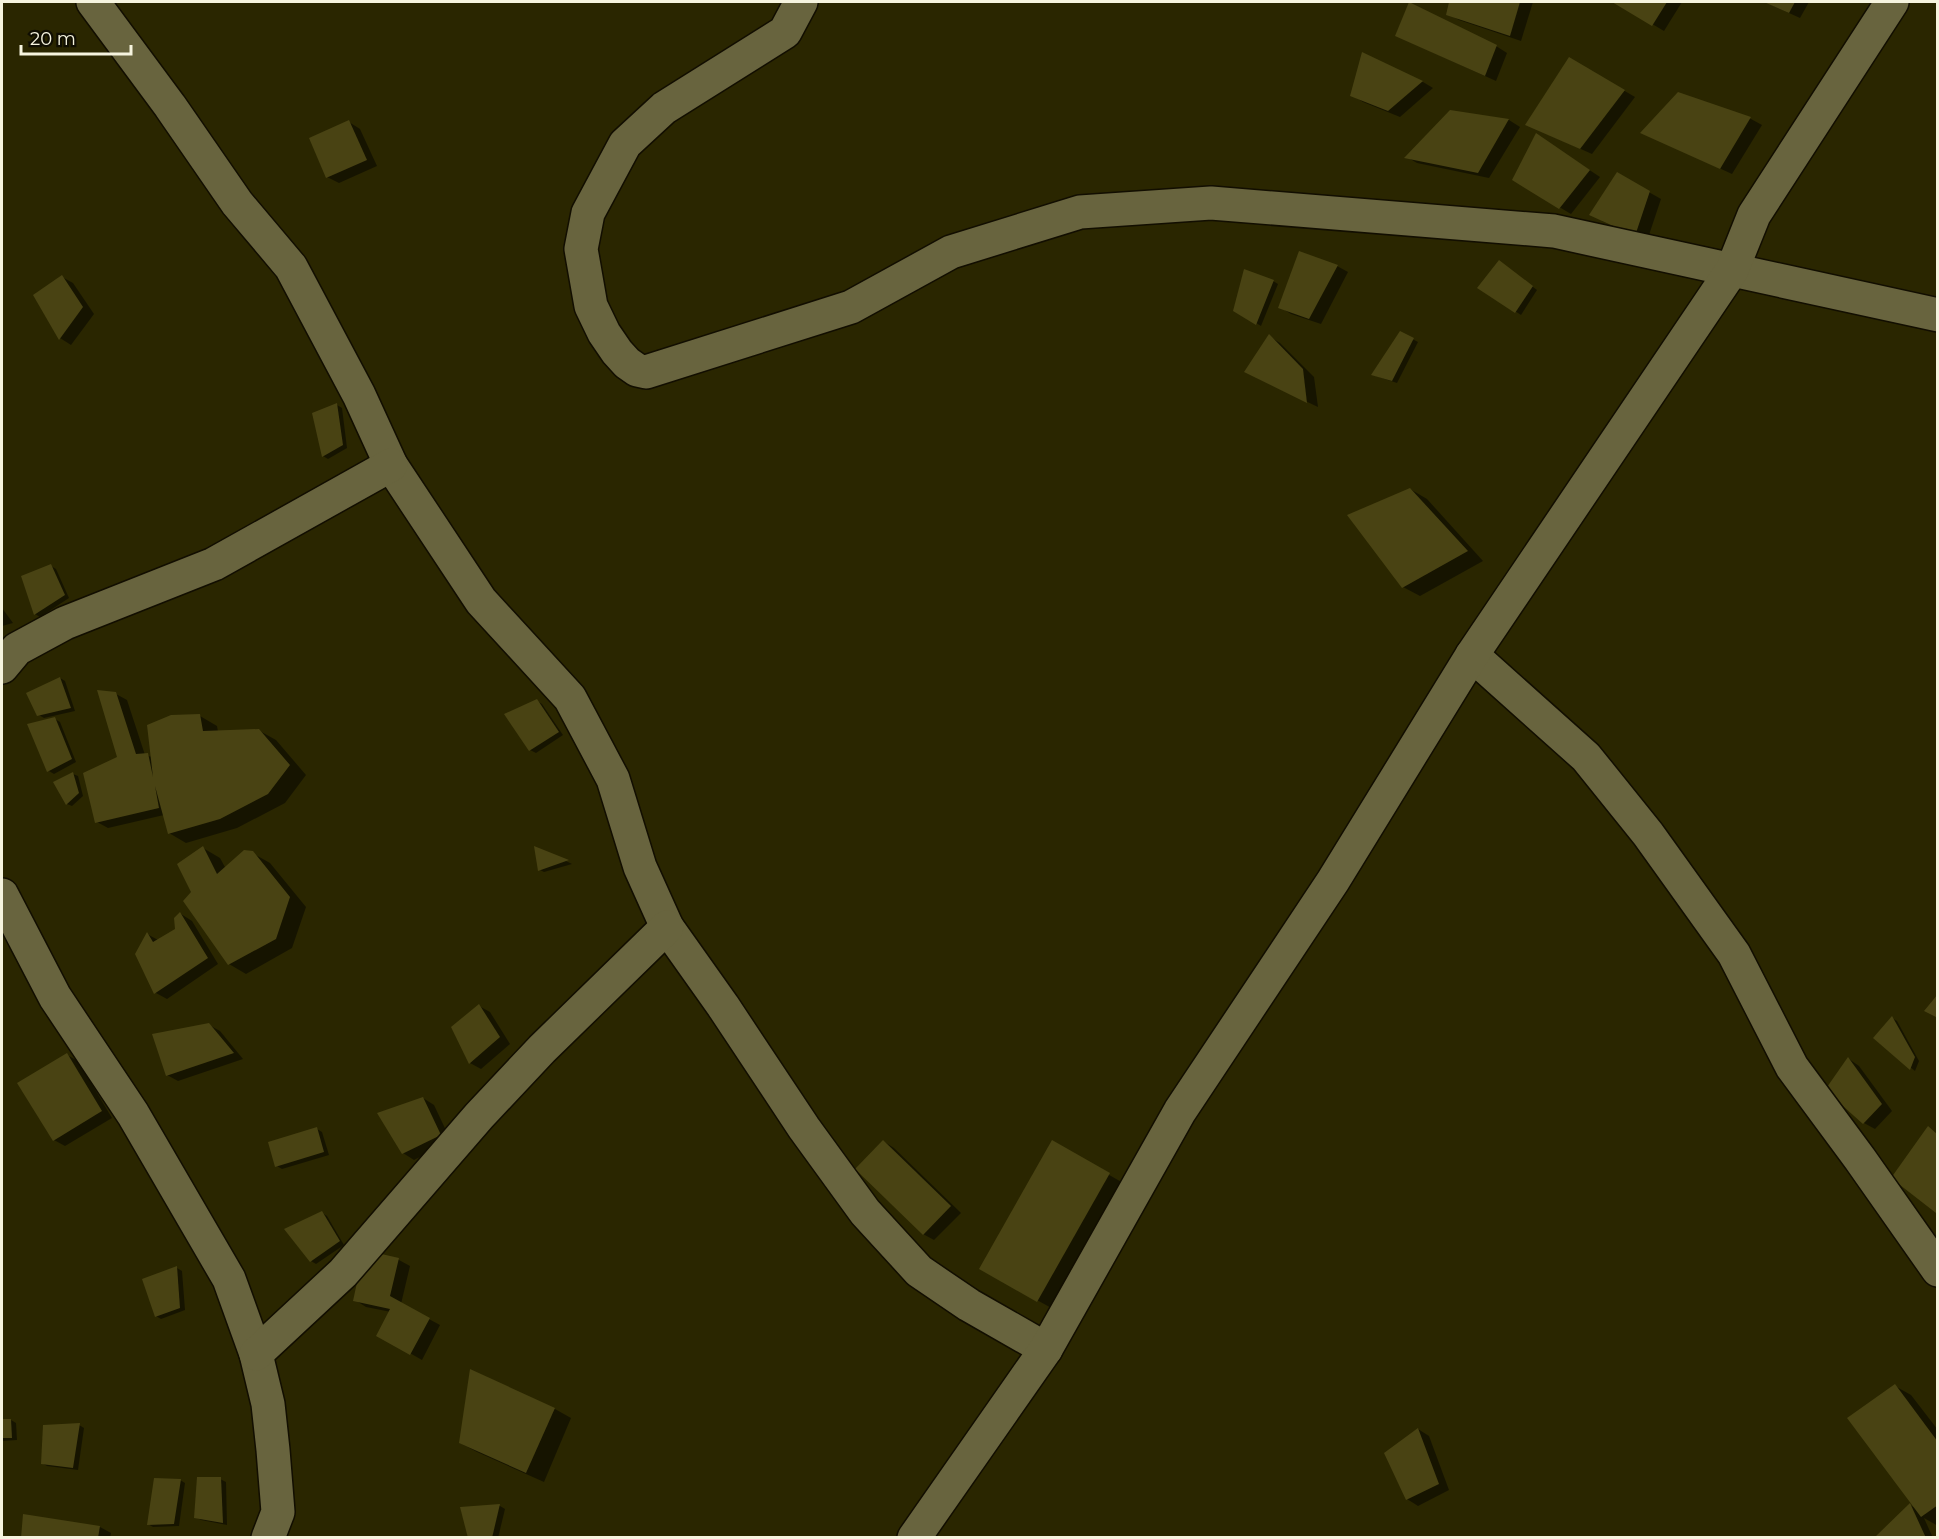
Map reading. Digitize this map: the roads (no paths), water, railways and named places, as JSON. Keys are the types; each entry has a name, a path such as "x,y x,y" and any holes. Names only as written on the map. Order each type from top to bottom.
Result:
{"street":[{"path":"93,2 170,106 237,203 291,267 359,395 391,465 481,601 570,698 613,779 640,867 667,927 804,1128 865,1212 919,1271 969,1305 1046,1349"},
{"path":"801,2 784,32 664,108 625,144 588,213 581,249 591,306 604,333 617,352 637,370 646,372 851,307 951,252 1080,212 1211,202 1554,231 1938,315"},
{"path":"914,1538 1046,1349 1180,1110 1333,881 1472,655 1732,270 1754,215 1892,2"},
{"path":"2,667 17,649 65,623 214,564 391,465"},
{"path":"1472,655 1586,757 1648,834 1734,954 1792,1067 1938,1270"},
{"path":"2,895 55,997 133,1114 229,1279 256,1354 267,1404 278,1512 268,1538"},
{"path":"256,1354 343,1273 479,1116 542,1049 667,927"}]}
